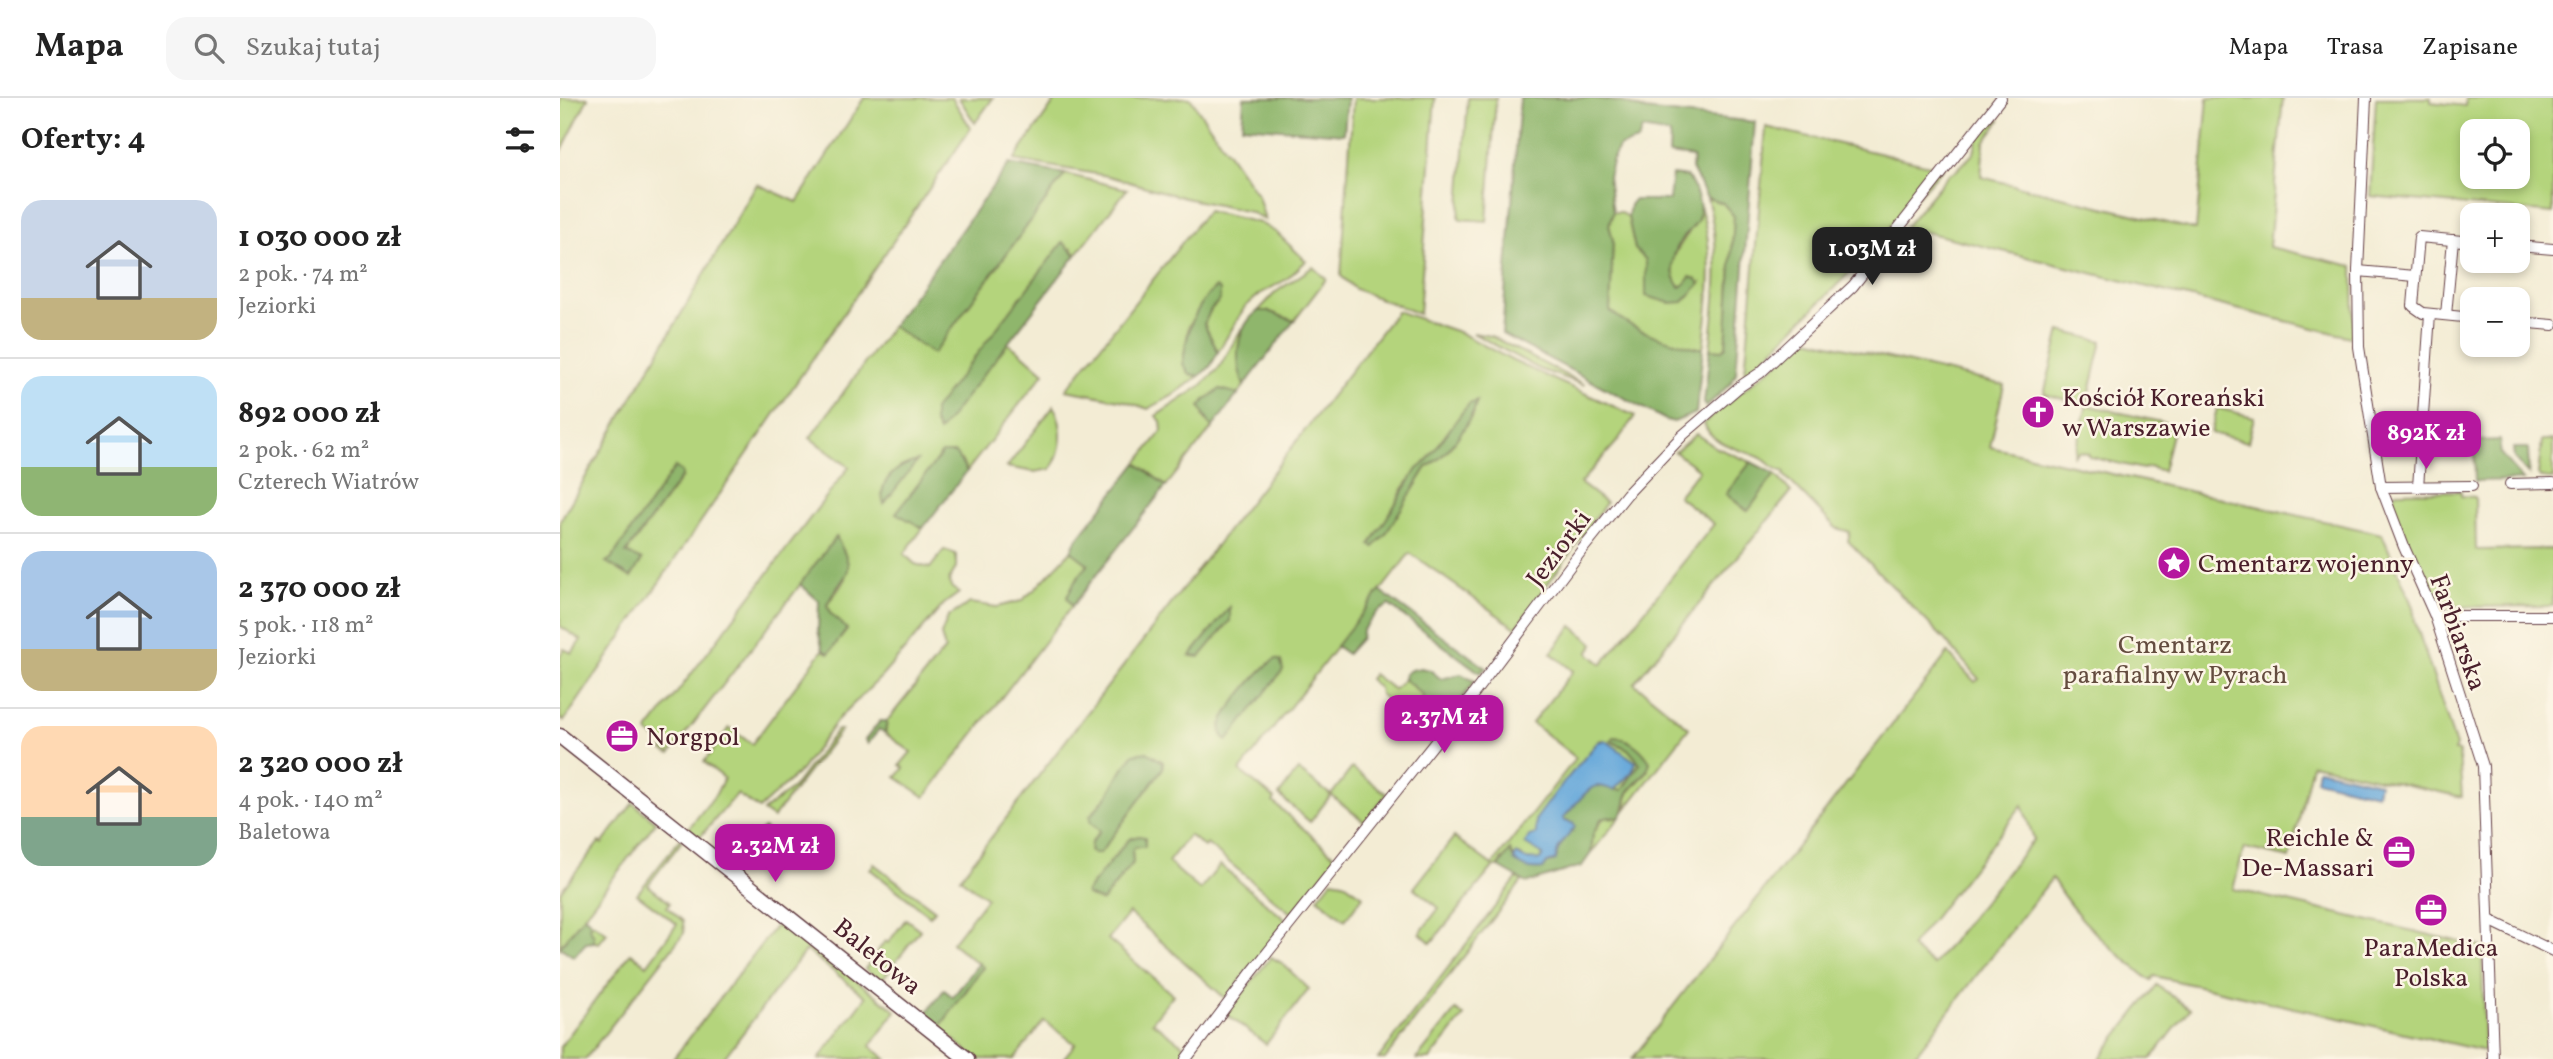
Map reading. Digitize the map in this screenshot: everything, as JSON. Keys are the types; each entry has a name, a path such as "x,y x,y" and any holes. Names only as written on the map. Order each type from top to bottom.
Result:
{"street":[{"name":"Jeziorki","path":"1186,1059 1620,503 1683,435 1739,387 1760,373 1853,286 2001,98"},
{"name":"Farbiarska","path":"2366,98 2358,271 2359,347 2381,487 2435,616 2483,766 2493,1059"},
{"path":"2460,241 2419,237 2413,306 2417,311 2430,314 2460,317"},
{"path":"2446,315 2453,240"},
{"path":"2530,247 2553,249"},
{"path":"2358,271 2415,276"},
{"path":"2418,487 2430,314"},
{"path":"2530,323 2553,325"},
{"path":"2510,484 2553,483"},
{"path":"2381,487 2472,486"},
{"path":"2435,616 2553,616"},
{"name":"Baletowa","path":"560,736 967,1059"},
{"path":"2489,919 2553,951"}],"green space":[{"path":"560,98 588,98 560,154"},
{"path":"864,98 952,98 971,128 564,721 560,719 560,655 564,649 572,653 581,640 560,626 560,521 757,184 797,202","holes":["675,468 682,477 626,553 632,557 630,577 607,562"]},
{"path":"959,98 993,98 975,123"},
{"path":"1057,98 1190,98 1258,196 1265,220 1250,212 1185,198 1108,176 1014,160"},
{"path":"1244,98 1347,98 1344,134 1242,126"},
{"path":"1353,98 1435,98 1419,314 1355,289 1341,276"},
{"path":"1468,98 1496,98 1487,221 1459,219"},
{"path":"1520,98 1594,98 1626,103 1644,110 1755,122 1736,373 1732,382 1706,407 1704,403 1710,349 1722,350 1726,347 1734,216 1723,203 1707,198 1692,169 1693,157 1669,154 1670,134 1642,129 1638,141 1620,146 1613,158 1608,177 1613,212 1609,225 1613,240 1610,311 1643,331 1703,349 1696,413 1674,422 1666,420 1502,334"},
{"path":"2208,98 2283,98 2269,247 2353,266 2354,338 1905,227 1949,174 1956,171 1974,153 1978,134 1994,116 2000,120 1984,142 1981,177 2196,230"},
{"path":"2376,98 2431,98 2431,102 2465,106 2466,98 2553,98 2553,213 2530,211 2530,203 2460,204 2370,196"},
{"path":"1766,127 1943,168 1865,257 1752,370 1745,373"},
{"path":"1009,164 1065,174 933,354 892,326"},
{"path":"1065,174 1127,189 1076,255 1072,248 934,422 939,431 1007,343 1044,373 967,471 961,460 897,513 923,528 904,554 915,564 930,568 944,550 956,554 956,568 949,580 951,587 959,593 944,604 882,676 839,718 801,770 759,809 737,794 699,838 688,829 716,794 724,778 704,762 729,728 752,744 823,650 829,653 847,630 830,613 827,605 845,580 837,537 670,754 663,750 666,746 647,732 849,467 810,438 892,326 933,354"},
{"path":"1672,175 1688,177 1698,197 1700,208 1697,221 1677,248 1673,262 1674,275 1680,287 1690,277 1697,279 1700,284 1683,302 1670,303 1646,296 1646,260 1635,249 1628,217 1630,205 1634,200 1669,200"},
{"path":"1707,198 1723,203 1734,216 1726,347 1722,350 1710,349 1716,292 1716,255"},
{"path":"1700,206 1710,259 1703,349 1643,331 1610,311 1613,240 1609,225 1613,212 1620,212 1628,217 1635,249 1646,259 1646,296 1691,292 1700,283 1680,287 1674,275 1673,264"},
{"path":"1207,211 1260,223 1277,233 1306,261 1287,279 1260,294 1245,307 1218,352 1204,324 1211,309 1220,300 1189,325 1183,364 1190,374 1199,376 1172,396 1148,409 1125,401 1066,390"},
{"path":"1063,242 1076,255 939,432 934,422 934,410"},
{"path":"1313,267 1326,279 1294,321 1268,311 1258,311 1276,292"},
{"path":"1216,287 1220,290 1220,300 1211,309 1204,324 1218,352 1210,367 1199,376 1190,374 1183,364 1189,332 1202,303"},
{"path":"1258,311 1268,311 1294,321 1244,386 1239,366 1239,345 1245,326"},
{"path":"1397,311 1461,333 1513,361 1635,416 1616,443 1580,483 1606,503 1516,628 1410,553 1240,771 1275,799 1273,802 1336,857 1292,914 1207,844 1204,847 1189,835 1168,862 1200,890 1220,865 1287,921 1226,999 1129,913 1108,939 1173,995 1152,1022 1189,1049 1180,1059 1137,1059 1132,1055 1129,1059 1063,1059 1075,1044 1044,1021 1014,1059 977,1059 939,1028 983,968 952,943 987,898 960,878","holes":["1464,410 1474,413 1448,450 1427,467 1385,535 1403,489","1147,752 1163,762 1163,768 1100,853 1094,854 1091,843 1100,831 1090,816 1107,796 1124,767","1127,841 1136,847 1132,850 1133,863 1102,901 1087,895"]},
{"path":"1242,328 1239,357 1244,386 1238,394 1220,389 1203,416 1212,428 1166,486 1137,463 1162,431 1161,421 1156,416 1201,386 1219,368"},
{"path":"2060,331 2102,341 2087,405 2044,394"},
{"path":"1473,333 1491,336 1585,385 1539,369"},
{"name":"Cmentarz parafialny w Pyrach","path":"1808,339 2004,385 1990,447 2382,534 2413,607 2415,621 2456,746 2454,751 2459,752 2462,797 2312,764 2290,858 2244,848 2233,889 2482,947 2484,1051 2154,976 2151,981 2084,921 2052,878 1912,1059 1632,1059 1948,653 1975,682 1979,679 1945,640 1848,541 1850,532 1836,528 1784,475 1785,472 1761,458 1720,442 1708,431 1704,423","holes":["2022,805 2034,839 1933,965 1911,947"]},
{"path":"1220,389 1238,394 1212,428 1200,407"},
{"path":"1477,401 1457,438 1442,456 1427,467 1385,535 1374,547 1370,545 1417,469 1426,462 1469,404"},
{"path":"2087,405 2174,425 2163,471 2090,457 2088,453 2079,451 2074,455"},
{"path":"1054,406 1061,438 1051,469 1034,472 1007,467"},
{"path":"2217,408 2254,417 2248,442 2211,433"},
{"path":"1696,434 1717,448 1751,462 1726,494 1747,511 1775,474 1791,492 1634,683 1689,728 1626,809 1628,793 1648,771 1628,740 1611,741 1628,749 1640,763 1622,790 1614,790 1622,783 1635,762 1612,745 1601,740 1598,742 1558,789 1537,819 1536,834 1531,836 1537,851 1543,855 1539,861 1525,859 1520,855 1514,856 1514,860 1510,854 1501,860 1499,867 1493,867 1431,943 1420,933 1439,908 1414,888 1454,837 1492,865 1576,758 1532,723 1573,671 1551,653 1572,626 1594,644 1588,653 1602,664 1714,524 1678,496 1699,470 1675,452"},
{"path":"2500,440 2500,453 2523,480 2475,481 2474,441"},
{"path":"2542,440 2553,440 2553,479 2541,478 2538,475"},
{"path":"2513,448 2528,448 2529,474 2514,458"},
{"path":"942,453 955,453 967,471 923,528 896,513"},
{"path":"917,461 884,504 883,489 890,476 903,466"},
{"path":"1751,462 1775,474 1748,511 1726,494"},
{"path":"1137,463 1166,486 1072,606 1067,597 1088,564 1071,551 1075,542"},
{"path":"675,467 682,472 682,476 626,553 642,560 631,577 606,562 611,559"},
{"path":"2461,491 2461,496 2475,497 2476,550 2553,549 2553,606 2447,607 2433,603 2390,499 2396,492"},
{"path":"836,537 848,568 827,605 830,613 847,629 829,653 823,650 818,631 819,601 800,584"},
{"path":"1071,551 1089,564 1067,597 1072,606 925,797 896,777 904,768 900,765 911,752 885,733 887,721 945,649 941,635 948,617 970,603 997,607 1021,601"},
{"path":"1380,591 1486,668 1480,673 1389,605 1377,612 1347,654 1336,646"},
{"path":"1230,607 1230,621 1200,657 1190,656"},
{"path":"1276,659 1281,661 1283,670 1227,741 1221,728 1229,710 1254,679"},
{"path":"1411,670 1430,670 1441,679 1461,674 1475,681 1441,726 1423,709 1423,695 1404,679 1405,674"},
{"path":"1373,674 1394,690 1404,679 1423,696 1436,722 1441,726 1432,736 1380,694 1379,688 1369,679"},
{"path":"880,721 887,721 885,733 879,729 868,744 865,740"},
{"path":"837,730 841,730 773,818 763,811 793,788"},
{"path":"1614,737 1635,745 1650,762 1649,767 1627,795 1619,818 1601,819 1593,834 1591,853 1582,866 1527,883 1499,867 1510,850 1514,860 1543,869 1557,857 1556,853 1568,834 1573,831 1569,821 1564,821 1563,818 1587,791 1595,786 1622,790 1640,763 1628,749 1611,741"},
{"path":"1147,752 1163,762 1163,768 1100,853 1094,854 1090,851 1091,843 1100,831 1090,822 1090,816 1107,796 1134,754"},
{"path":"1352,768 1387,794 1365,822 1331,795"},
{"path":"1298,770 1331,795 1310,822 1279,795"},
{"path":"633,803 656,822 560,947 560,892"},
{"path":"1604,817 1619,818 1591,853 1593,834"},
{"path":"764,828 768,831 739,868 730,861 748,833 756,836"},
{"path":"1139,836 1145,837 1145,847 1132,850 1133,863 1102,901 1087,895 1086,892 1127,841"},
{"path":"680,839 682,841 648,885 670,903 667,907 683,921 684,933 585,1059 560,1059 560,1047 631,953 647,965 677,924 637,894"},
{"path":"874,864 935,910 930,916 870,869"},
{"path":"1517,878 1522,881 1385,1059 1378,1059"},
{"path":"1332,880 1343,882 1363,896 1345,920 1318,898"},
{"path":"584,916 591,922 589,927 594,942 586,943 574,957 560,947"},
{"path":"781,919 896,1011 870,1046 886,1059 819,1059 866,997 806,950 723,1059 673,1059"},
{"path":"906,919 920,930 881,981 865,969 885,941 888,943"},
{"path":"591,922 607,933 599,943 594,942 589,925"},
{"path":"1271,957 1282,963 1309,989 1266,1044 1226,1014"},
{"path":"979,963 983,967 939,1028 924,1016 944,990 953,997"},
{"path":"2157,985 2190,1009 2151,1059 2099,1059"},
{"path":"1456,1010 1464,1016 1430,1059 1417,1059"}],"water":[{"path":"1605,740 1636,762 1632,772 1614,790 1593,787 1563,818 1575,827 1560,846 1556,860 1547,863 1543,869 1531,869 1514,860 1516,854 1525,859 1540,860 1543,855 1525,844 1529,836 1536,834 1536,819 1598,742"},
{"path":"2318,769 2379,783 2377,794 2316,780"}],"place":[{"name":"Kościół Koreański w Warszawie","path":"2038,412"},
{"name":"Cmentarz wojenny","path":"2174,563"},
{"name":"Norgpol","path":"622,736"},
{"name":"Reichle & De-Massari","path":"2399,852"},
{"name":"ParaMedica Polska","path":"2431,910"}]}
